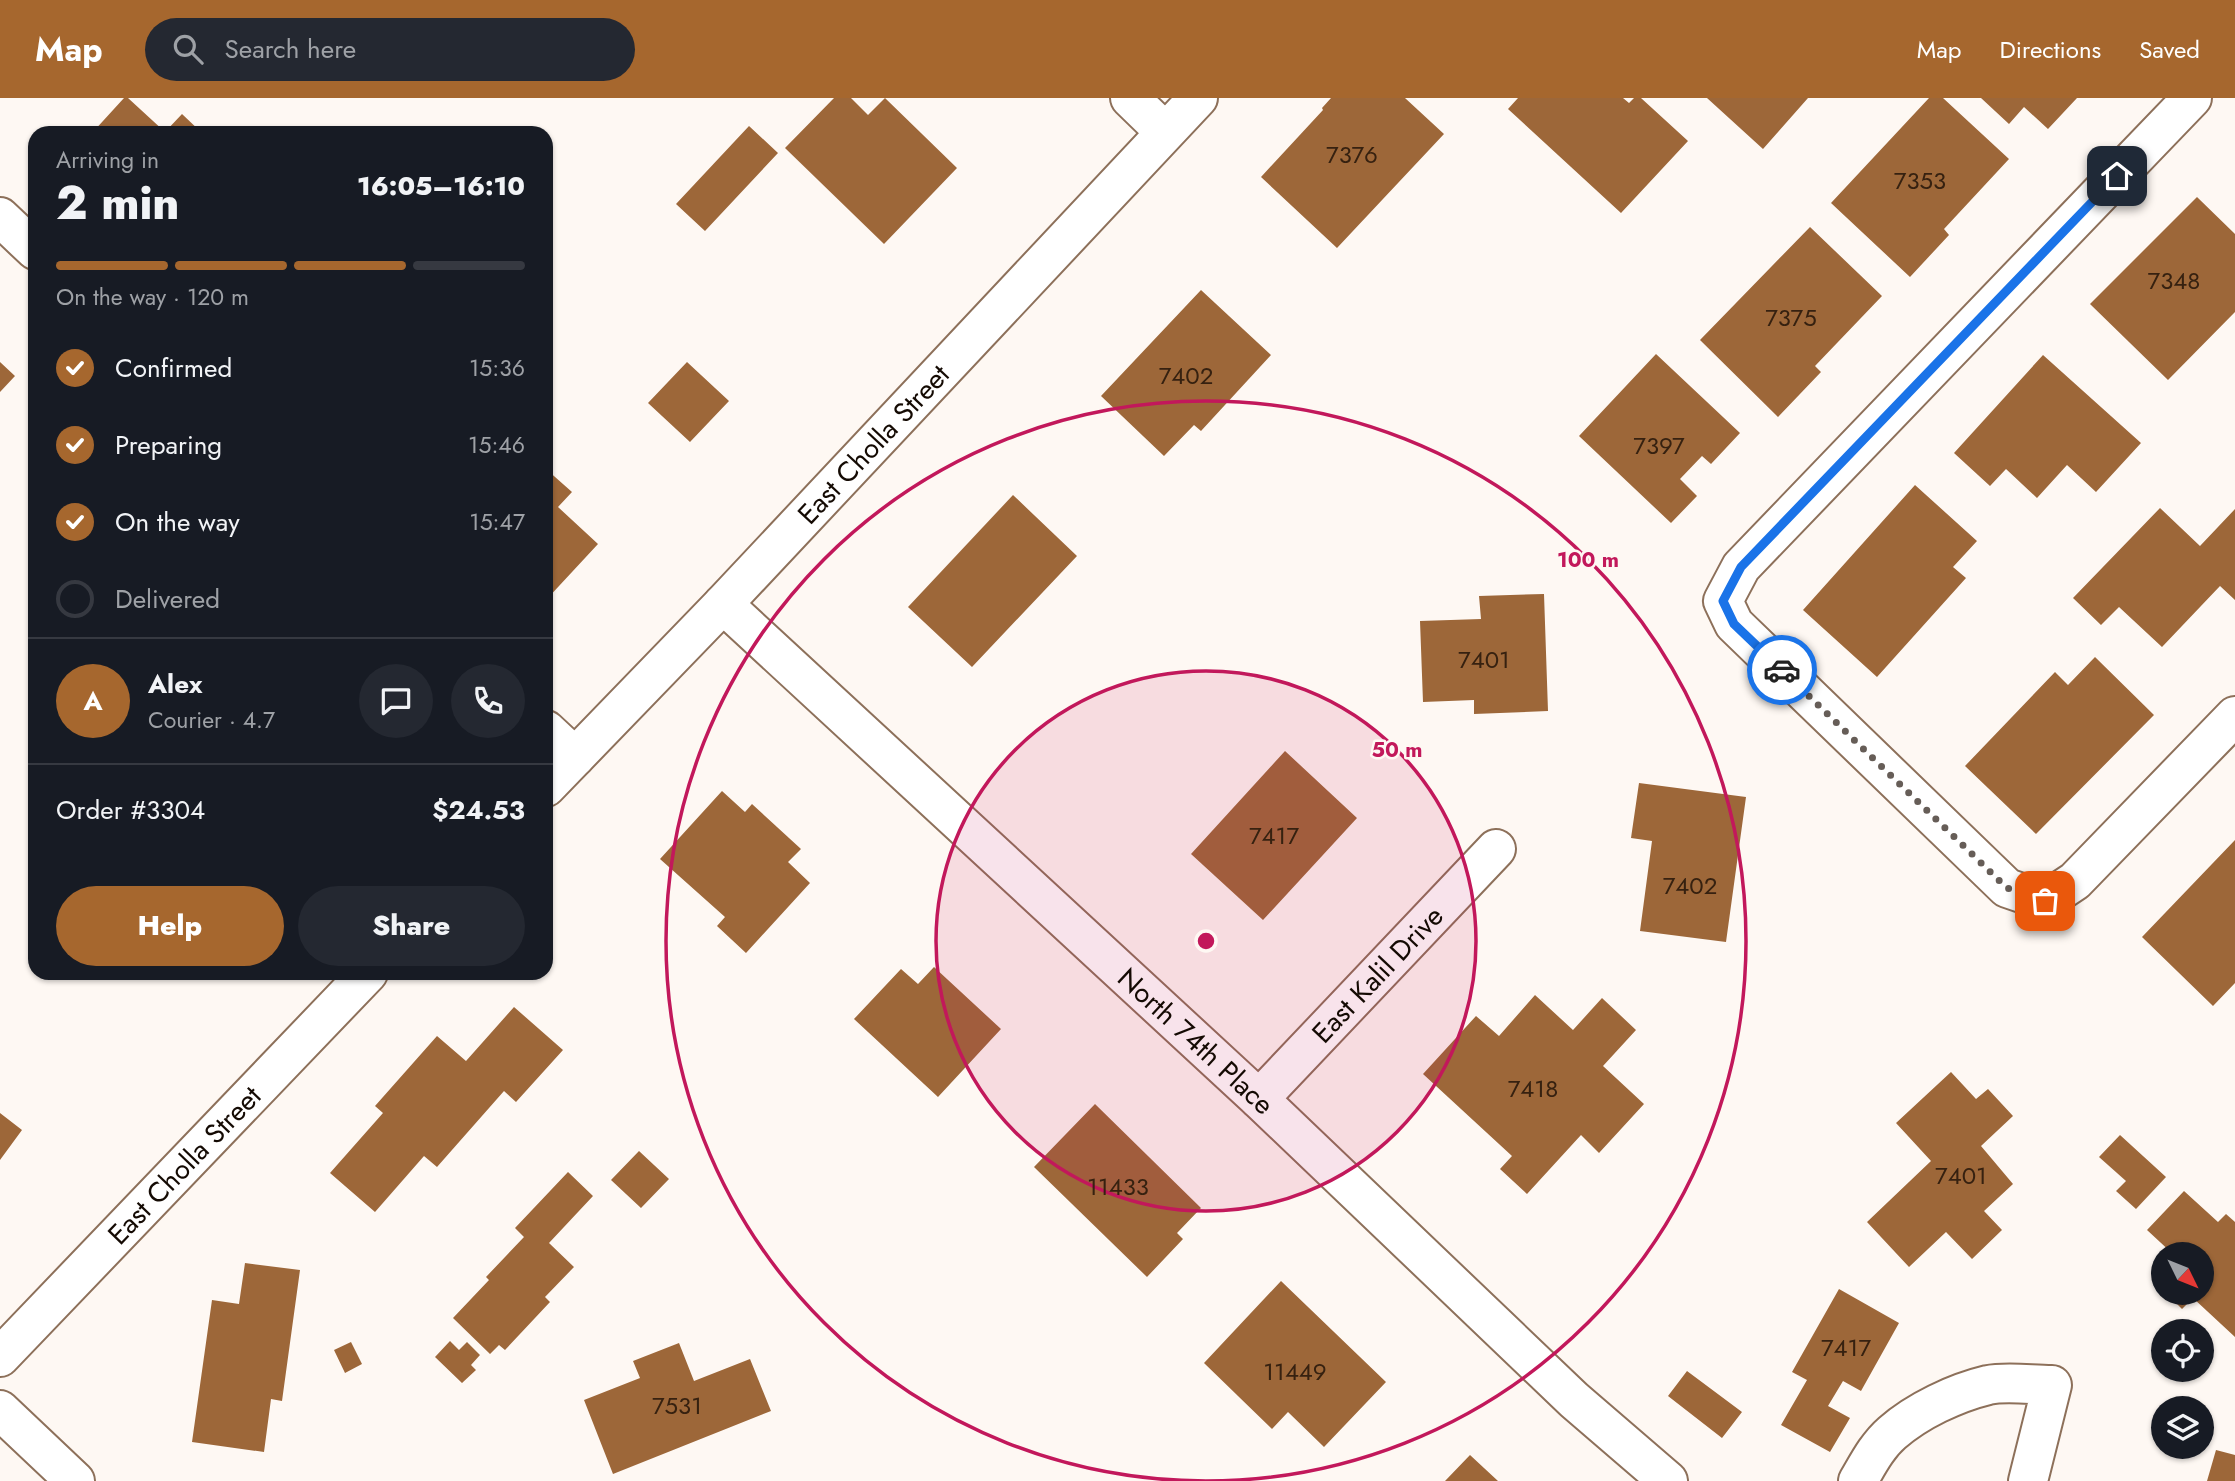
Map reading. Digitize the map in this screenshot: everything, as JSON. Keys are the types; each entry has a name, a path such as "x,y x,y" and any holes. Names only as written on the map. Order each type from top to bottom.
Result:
{"street":[{"path":"1130,98 1166,132"},
{"name":"East Cholla Street","path":"553,780 723,604 1198,98"},
{"path":"2192,98 1741,567 1723,601 1734,624 2007,888 2045,901 2075,881 2235,716"},
{"path":"0,217 28,243"},
{"name":"North 74th Place","path":"723,604 1259,1099 1574,1400 1668,1481"},
{"path":"553,737 575,757"},
{"name":"East Kalil Drive","path":"1259,1099 1496,849"},
{"name":"East Cholla Street","path":"0,1357 361,980"},
{"path":"1858,1481 1871,1457 1890,1434 1908,1421 1955,1396 1990,1385 2052,1385 2028,1481"},
{"path":"0,1410 75,1481"}],"building":[{"path":"124,98 128,98 158,126 98,126"},
{"path":"834,98 851,98 868,115 885,98 957,168 884,244 785,148"},
{"path":"1331,98 1405,98 1444,134 1337,248 1261,177"},
{"path":"1518,98 1623,98 1629,103 1634,98 1641,98 1688,141 1621,213 1508,109"},
{"path":"1707,98 1808,98 1763,149"},
{"path":"1929,98 1943,98 2009,159 1944,229 1949,235 1910,277 1831,203"},
{"path":"1981,98 2077,98 2048,129 2024,107 2009,124"},
{"path":"182,114 195,126 171,126"},
{"path":"749,126 778,153 705,231 676,204"},
{"path":"2197,197 2235,234 2235,312 2168,380 2090,304"},
{"path":"1810,227 1882,296 1815,366 1821,372 1778,417 1700,340"},
{"path":"1201,290 1271,355 1201,431 1194,425 1164,456 1101,396"},
{"path":"1656,354 1740,433 1711,464 1702,456 1680,479 1697,496 1671,523 1579,436"},
{"path":"2043,355 2141,443 2096,492 2067,465 2037,498 2006,469 1990,486 1954,453"},
{"path":"0,362 15,376 0,392"},
{"path":"687,362 729,401 690,442 648,403"},
{"path":"553,475 572,492 558,507 598,544 553,592"},
{"path":"1915,485 1977,541 1953,567 1966,578 1877,677 1803,610"},
{"path":"1013,495 1077,556 972,667 908,607"},
{"path":"2160,508 2200,546 2235,509 2235,600 2220,586 2162,647 2119,607 2101,625 2073,598"},
{"path":"1544,594 1548,711 1474,714 1474,700 1423,702 1420,621 1481,619 1479,596"},
{"path":"2095,657 2154,715 2036,834 1965,766 2055,672 2068,685"},
{"path":"1285,751 1357,818 1263,920 1191,854"},
{"path":"1639,783 1746,797 1726,942 1640,931 1652,841 1631,838"},
{"path":"722,791 745,812 752,804 801,849 788,862 810,883 746,953 717,926 725,917 660,859"},
{"path":"2235,840 2235,983 2213,1006 2142,937"},
{"path":"934,967 1001,1029 938,1097 854,1019 901,969 918,984"},
{"path":"1535,995 1573,1030 1602,998 1636,1030 1603,1066 1644,1104 1599,1153 1581,1135 1527,1194 1500,1169 1512,1156 1423,1074 1476,1016 1499,1036"},
{"path":"514,1007 563,1050 516,1102 504,1091 437,1167 424,1156 375,1212 330,1173 383,1113 375,1106 437,1036 466,1061"},
{"path":"1951,1072 1976,1099 1988,1089 2013,1116 1981,1146 2013,1184 1984,1211 2002,1230 1972,1259 1946,1232 1909,1267 1867,1222 1931,1161 1896,1123"},
{"path":"1095,1104 1201,1208 1177,1233 1183,1239 1147,1277 1034,1167"},
{"path":"0,1113 22,1130 0,1160"},
{"path":"2120,1135 2166,1177 2136,1209 2116,1191 2126,1181 2099,1157"},
{"path":"639,1151 669,1179 641,1208 611,1180"},
{"path":"568,1172 593,1196 549,1243 574,1267 545,1297 550,1302 505,1350 499,1345 490,1354 453,1318 489,1280 486,1277 524,1237 515,1228"},
{"path":"2184,1191 2218,1222 2226,1214 2235,1222 2235,1337 2202,1306 2214,1306 2214,1242 2160,1242 2147,1230"},
{"path":"245,1263 300,1270 282,1401 271,1399 264,1452 192,1442 212,1300 239,1304"},
{"path":"1281,1281 1386,1382 1324,1447 1288,1412 1272,1429 1204,1363"},
{"path":"1839,1289 1899,1323 1861,1391 1843,1381 1828,1406 1850,1418 1830,1452 1781,1425 1807,1380 1792,1372"},
{"path":"450,1341 459,1350 467,1342 480,1355 471,1365 476,1370 462,1383 435,1357"},
{"path":"351,1342 362,1364 345,1373 334,1350"},
{"path":"679,1343 694,1381 750,1359 771,1411 613,1474 584,1400 640,1378 633,1361"},
{"path":"1687,1371 1742,1412 1722,1438 1668,1396"},
{"path":"2216,1450 2235,1455 2235,1481 2207,1481"},
{"path":"1470,1455 1498,1481 1445,1481"}],"way so far":[{"path":"1782,670 2007,888 2045,901"}],"route":[{"path":"1782,670 1734,624 1723,601 1741,567 2117,176"}]}
